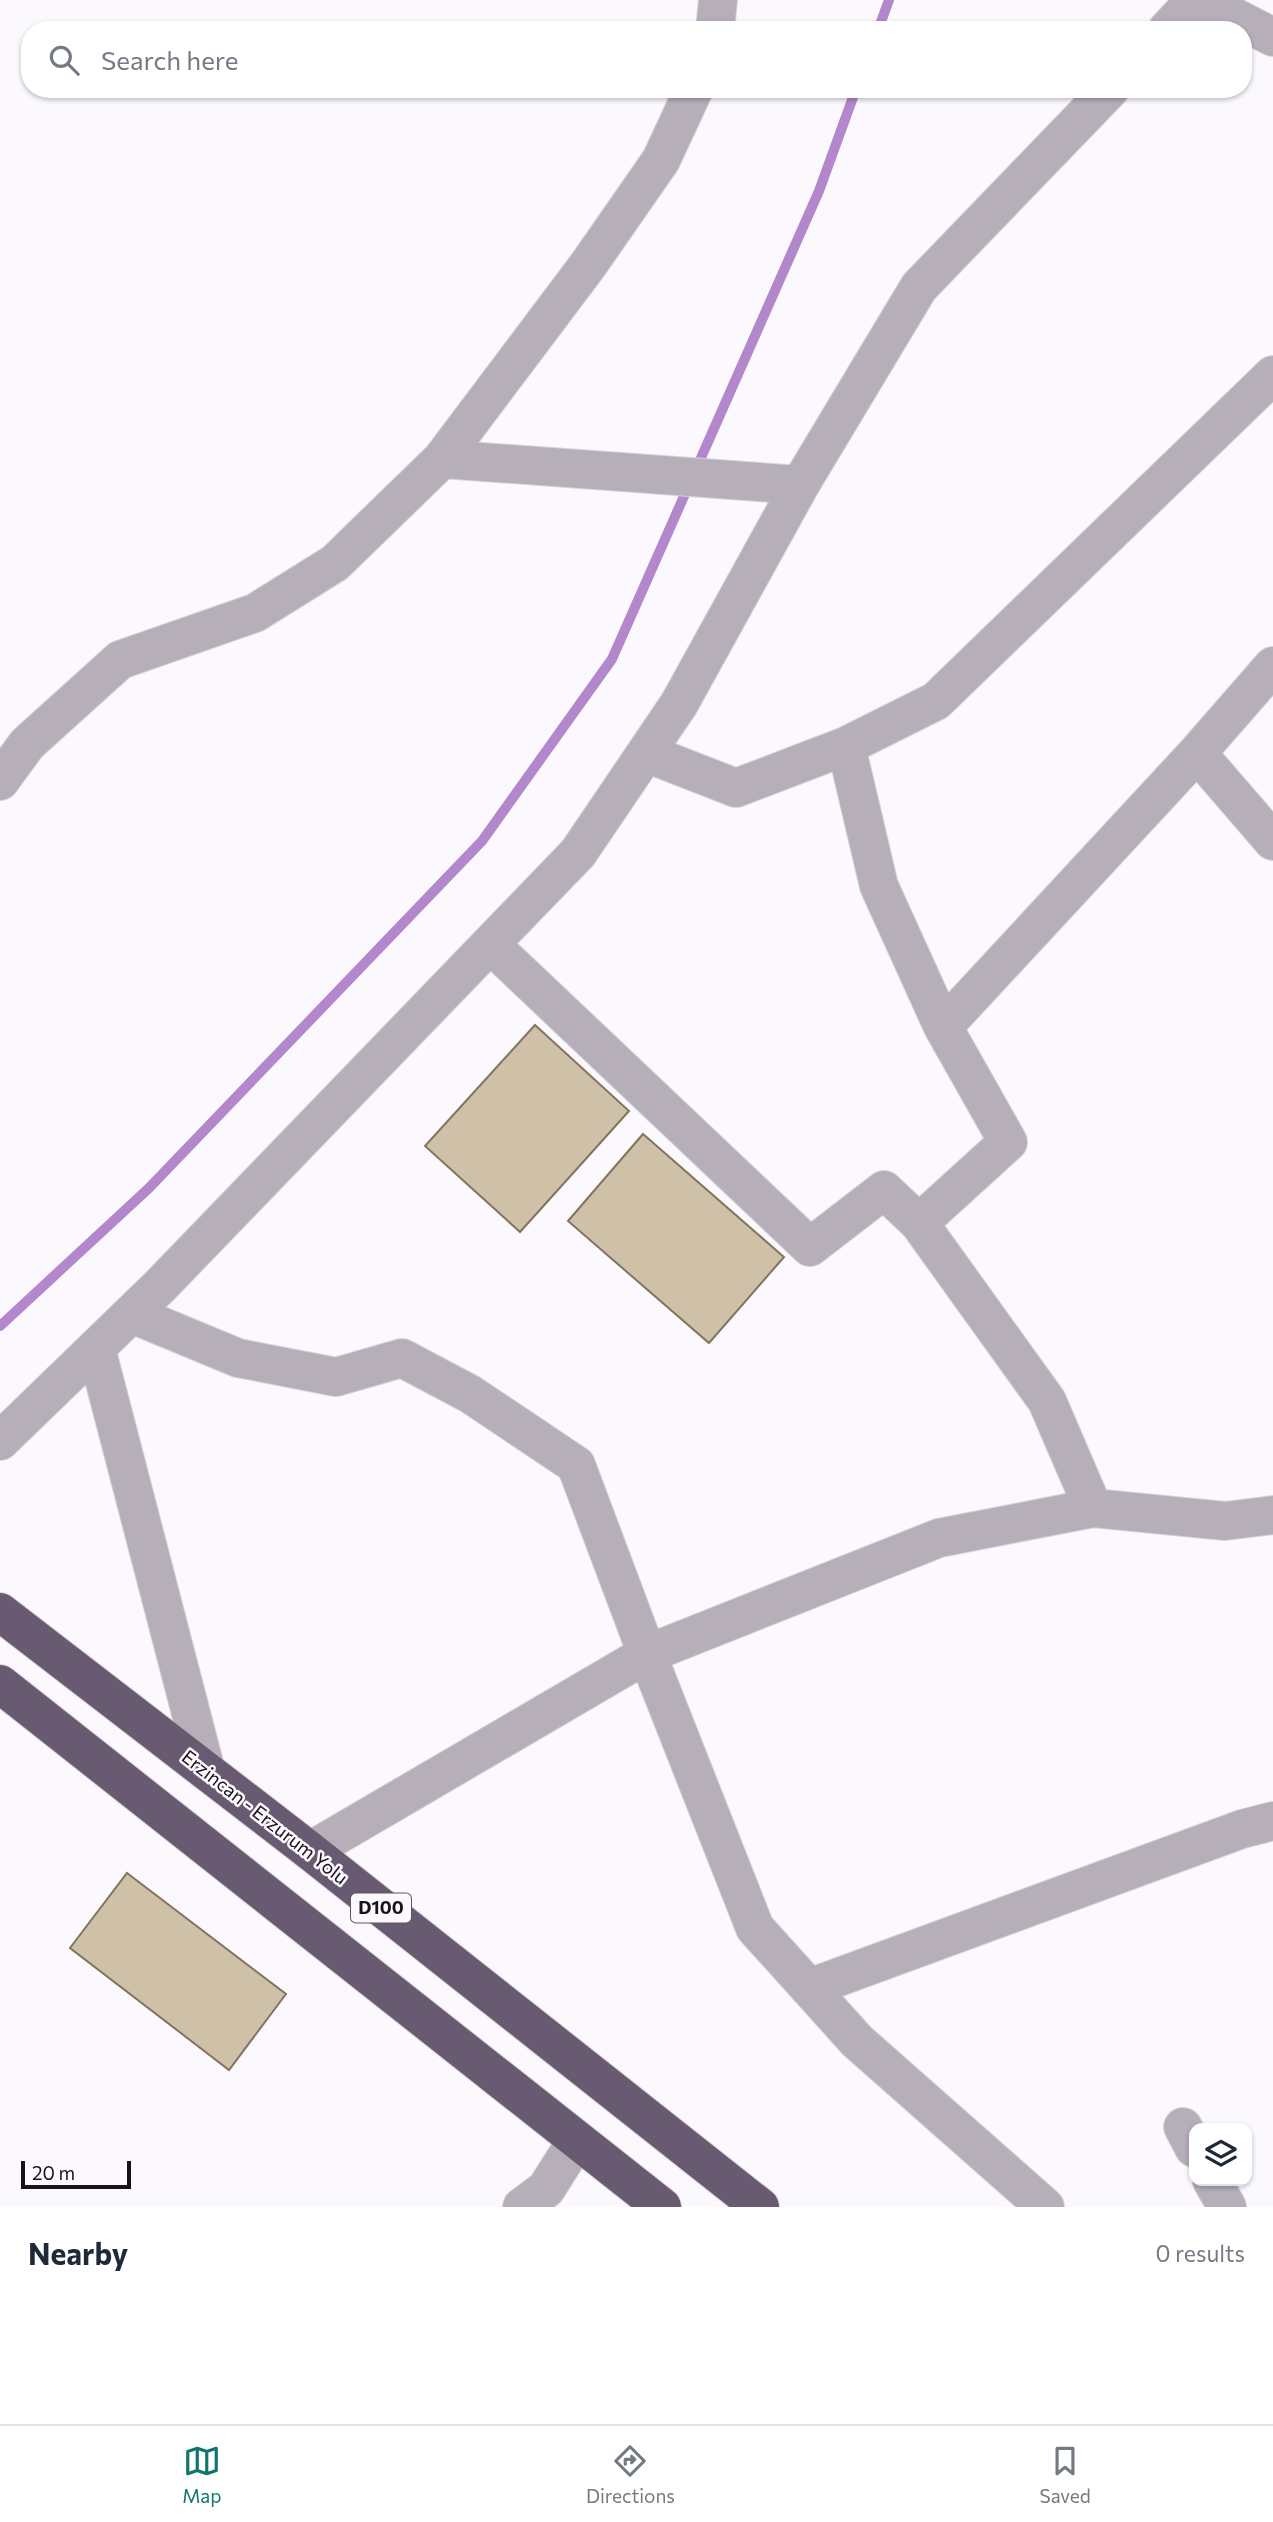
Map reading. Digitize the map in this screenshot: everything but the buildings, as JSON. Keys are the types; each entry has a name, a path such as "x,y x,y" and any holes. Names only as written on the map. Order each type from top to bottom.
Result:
{"highway":[{"name":"Erzincan - Erzurum Yolu","path":"0,1612 310,1851 760,2207"},
{"path":"0,1684 662,2207"}],"street":[{"path":"716,21 718,0"},
{"path":"1175,21 1195,0"},
{"path":"1201,0 1242,21"},
{"path":"1252,26 1273,37"},
{"path":"0,781 27,744 120,660 255,613 335,563 442,459 588,265 661,160 690,98"},
{"path":"0,1441 131,1314 578,853 679,704 800,485 919,287 1101,98"},
{"path":"646,753 736,788 846,746 936,701 1273,375"},
{"path":"442,459 800,485"},
{"path":"943,1027 1197,753 1273,666"},
{"path":"846,746 878,886 943,1027 1008,1142 919,1223"},
{"path":"1197,753 1273,841"},
{"path":"490,944 810,1247 884,1190 919,1223 1047,1401 1093,1508"},
{"path":"131,1314 239,1358 337,1377 402,1358 470,1394 576,1465 755,1928 857,2041 1045,2207"},
{"path":"96,1348 206,1771"},
{"path":"310,1851 647,1654 939,1538 1093,1508 1225,1521 1273,1515"},
{"path":"809,1988 1242,1829 1273,1821"},
{"path":"522,2207 546,2189 577,2140"},
{"path":"1215,2186 1227,2207"}],"waterway":[{"path":"881,21 889,0"},
{"path":"0,1326 149,1188 482,841 612,659 819,191 853,98"}]}
